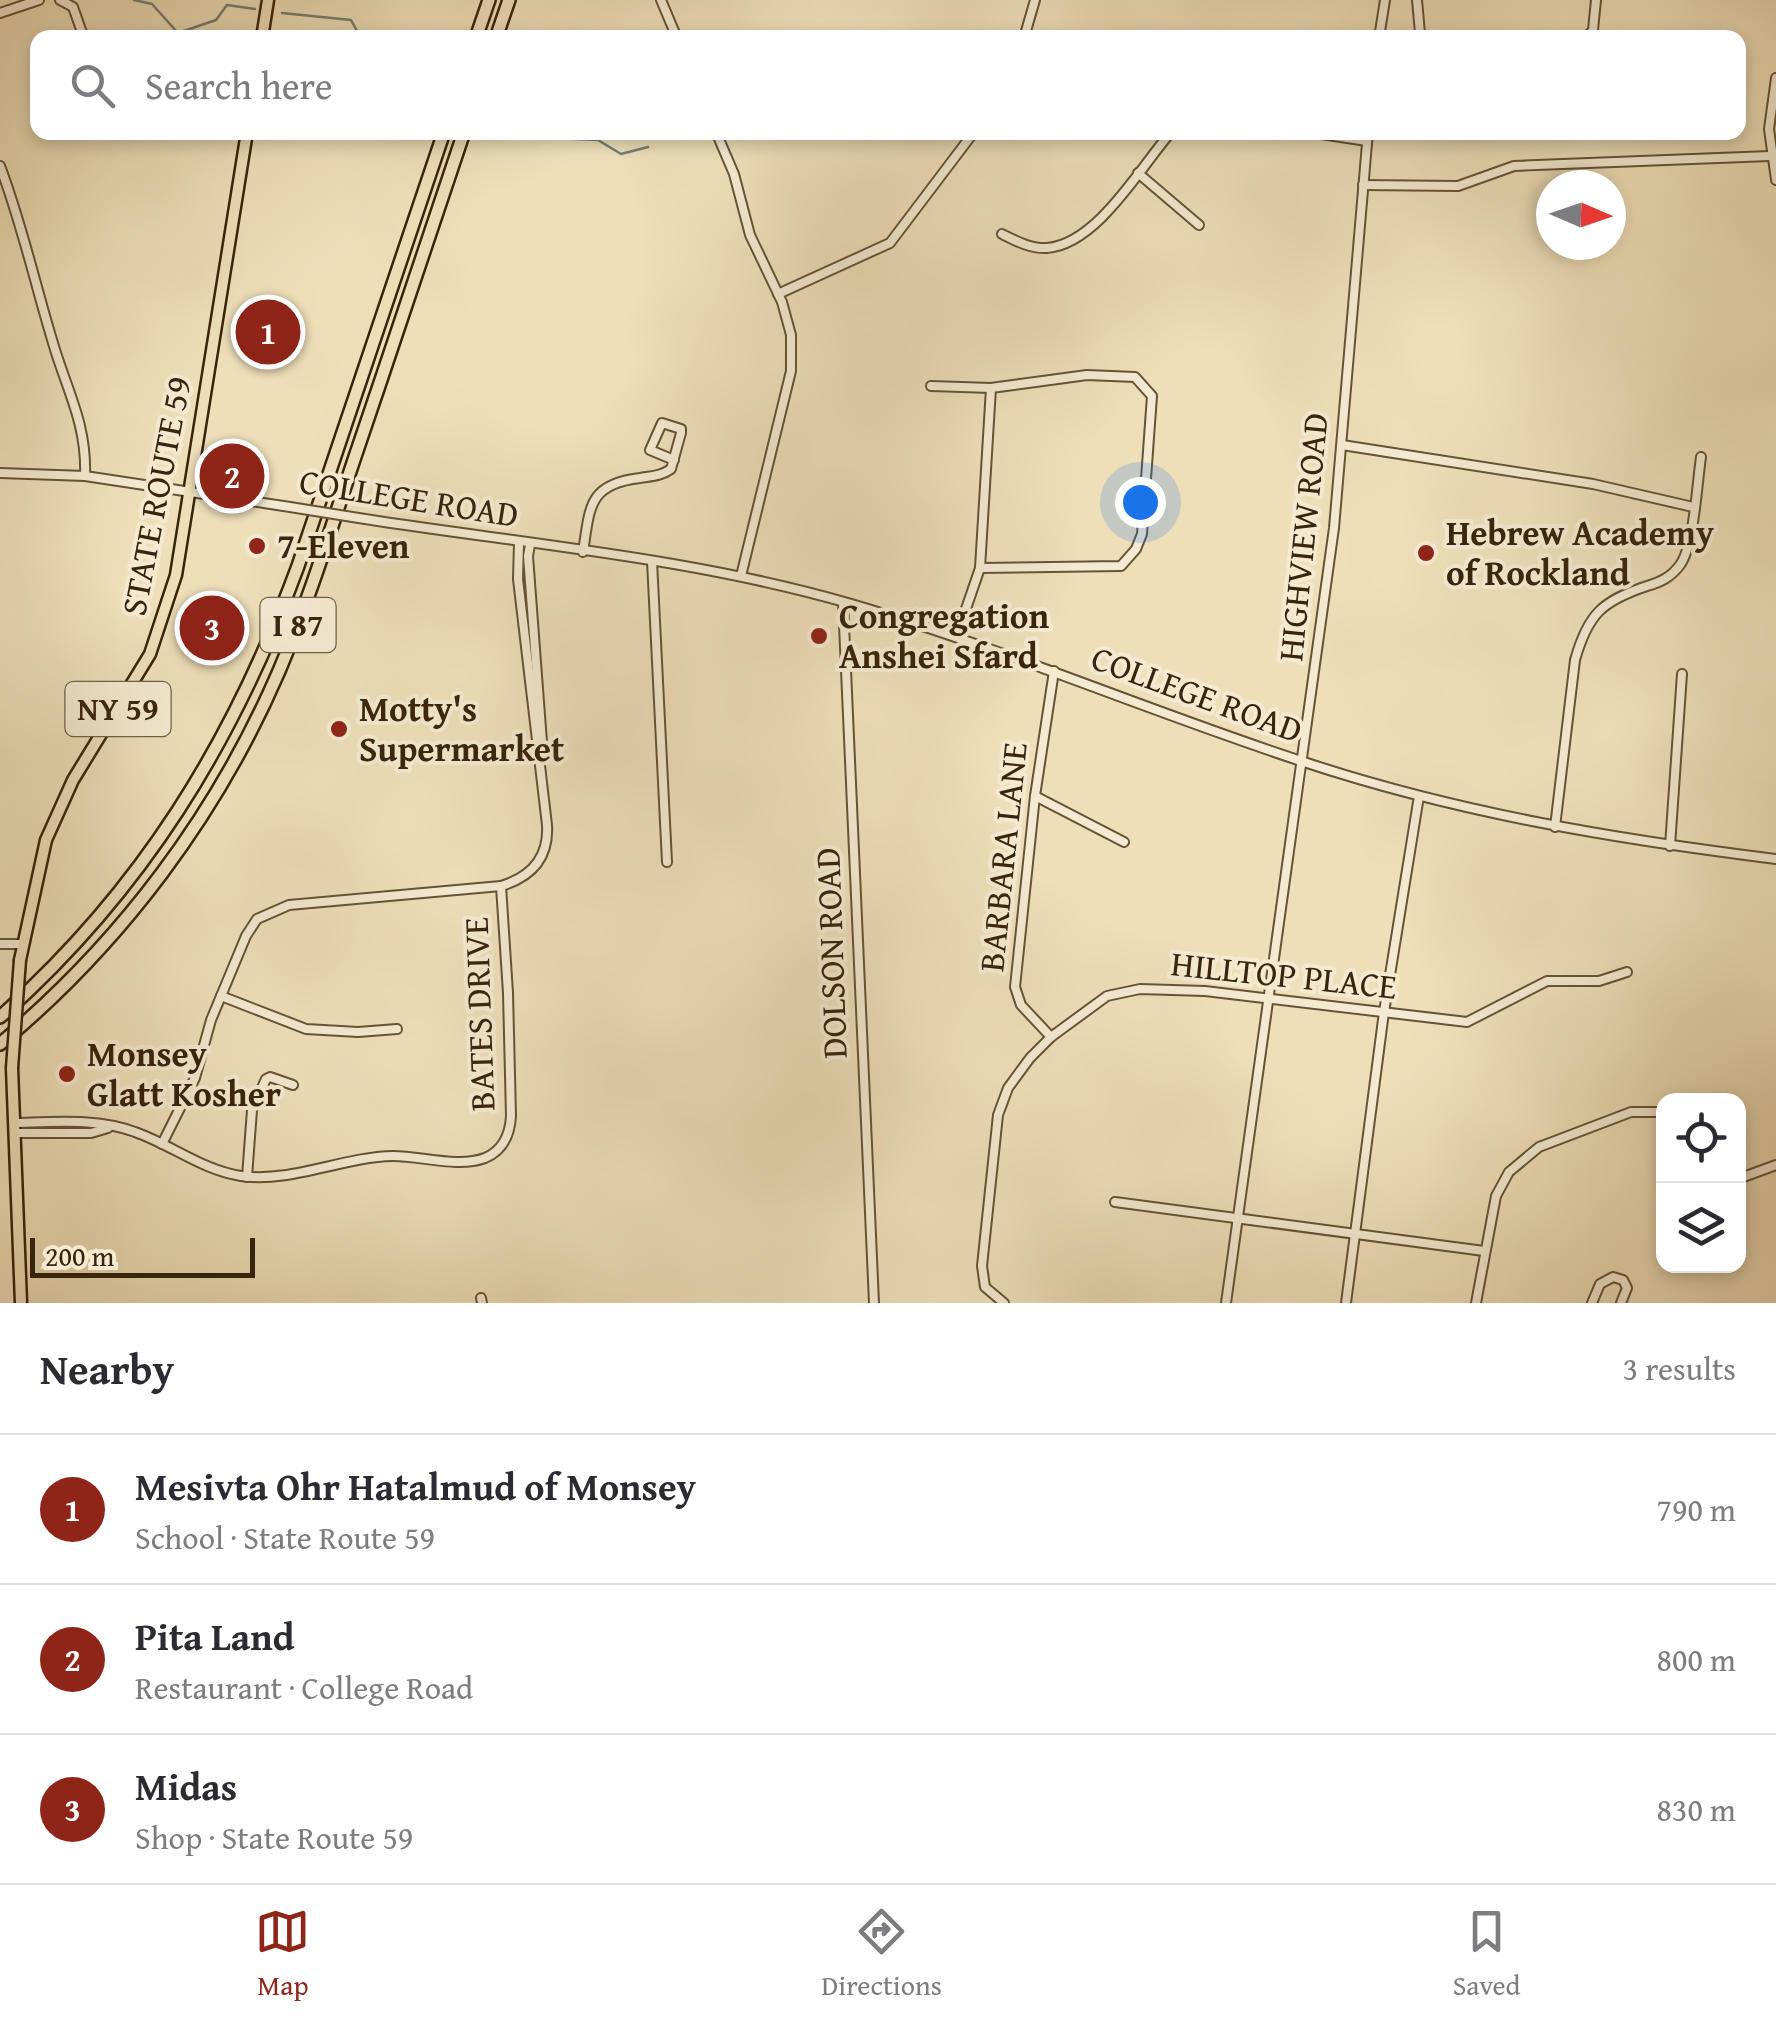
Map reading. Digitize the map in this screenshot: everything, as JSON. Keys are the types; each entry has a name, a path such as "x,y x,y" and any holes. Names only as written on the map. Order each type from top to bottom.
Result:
{"highway":[{"path":"479,30 489,0"},
{"path":"499,30 508,0"},
{"name":"I 87","path":"0,1017 77,942 121,892 182,808 232,722 292,582 441,140"},
{"name":"I 87","path":"0,1044 68,982 138,905 199,820 251,732 305,606 461,140"}],"main road":[{"path":"263,30 268,0"},
{"name":"STATE ROUTE 59","path":"14,1128 12,1068 20,960 37,874 60,806 134,686 164,616 176,575 246,140"},
{"name":"NY 59","path":"14,1128 21,1303"}],"street":[{"path":"0,13 39,0"},
{"path":"60,0 73,7 81,30"},
{"path":"661,0 674,30"},
{"path":"1026,30 1035,0"},
{"path":"1380,30 1384,0"},
{"path":"1417,0 1420,30"},
{"path":"1593,30 1596,0"},
{"path":"1776,78 1769,110 1770,156 1776,180"},
{"path":"719,140 734,174 750,235 778,294 791,335 791,370 741,576"},
{"path":"778,294 890,243 968,140"},
{"path":"1002,234 1036,248 1064,244 1086,232 1164,140"},
{"name":"HIGHVIEW ROAD","path":"1226,1303 1303,762 1342,446 1367,140"},
{"path":"1364,184 1458,186 1514,166 1770,156"},
{"path":"0,166 21,224 54,346 80,416 85,476"},
{"path":"1138,172 1199,225"},
{"path":"930,386 992,388 1106,374 1135,376 1152,396 1142,534 1136,549 1121,566 980,568"},
{"path":"957,635 980,568 992,388"},
{"path":"583,552 589,512 597,494 616,481 664,474 671,469 674,460 680,430 662,423 650,450 674,460"},
{"path":"1342,446 1594,484 1693,507"},
{"path":"1555,828 1582,635 1609,602 1665,580 1682,563 1688,549 1701,458"},
{"name":"COLLEGE ROAD","path":"0,474 85,476 741,576 957,635 1303,762 1418,796 1555,828 1776,859"},
{"path":"162,1144 195,1078 221,996 257,919 289,905 501,886 532,872 543,855 547,834 518,579 519,543"},
{"path":"530,545 542,771"},
{"path":"652,561 667,862"},
{"name":"DOLSON ROAD","path":"844,602 874,1303"},
{"name":"BARBARA LANE","path":"1051,1038 1020,1005 1015,987 1034,796 1054,671"},
{"path":"1670,846 1682,674"},
{"path":"1034,796 1124,842"},
{"path":"1346,1303 1384,1012 1418,796"},
{"name":"BATES DRIVE","path":"14,1128 91,1133 108,1128 128,1129 213,1170 247,1176 278,1176 394,1156 472,1162 488,1157 502,1147 510,1134 512,1116 501,886"},
{"path":"0,944 23,944"},
{"name":"HILLTOP PLACE","path":"1004,1303 985,1287 982,1266 998,1115 1008,1088 1030,1058 1107,996 1140,989 1204,991 1467,1022 1547,981 1598,981 1626,972"},
{"path":"221,996 306,1029 397,1029"},
{"path":"247,1176 252,1110 266,1079 270,1076 293,1084"},
{"path":"1477,1303 1496,1196 1509,1172 1539,1147 1632,1112 1656,1112"},
{"path":"1746,1175 1776,1165"},
{"path":"1115,1202 1484,1251"},
{"path":"1592,1303 1600,1284 1614,1277 1623,1280 1627,1288 1621,1303"}],"waterway":[{"path":"134,0 152,4 175,30"},
{"path":"187,30 216,20 227,5 255,9"},
{"path":"282,13 351,20 357,30"},
{"path":"598,140 621,154 648,147"}],"place":[{"name":"Mesivta Ohr Hatalmud of Monsey","path":"268,332"},
{"name":"Pita Land","path":"232,476"},
{"name":"7-Eleven","path":"257,546"},
{"name":"Hebrew Academy of Rockland","path":"1426,553"},
{"name":"Midas","path":"212,628"},
{"name":"Congregation Anshei Sfard","path":"819,636"},
{"name":"Motty's Supermarket","path":"339,729"},
{"name":"Monsey Glatt Kosher","path":"67,1074"}]}
